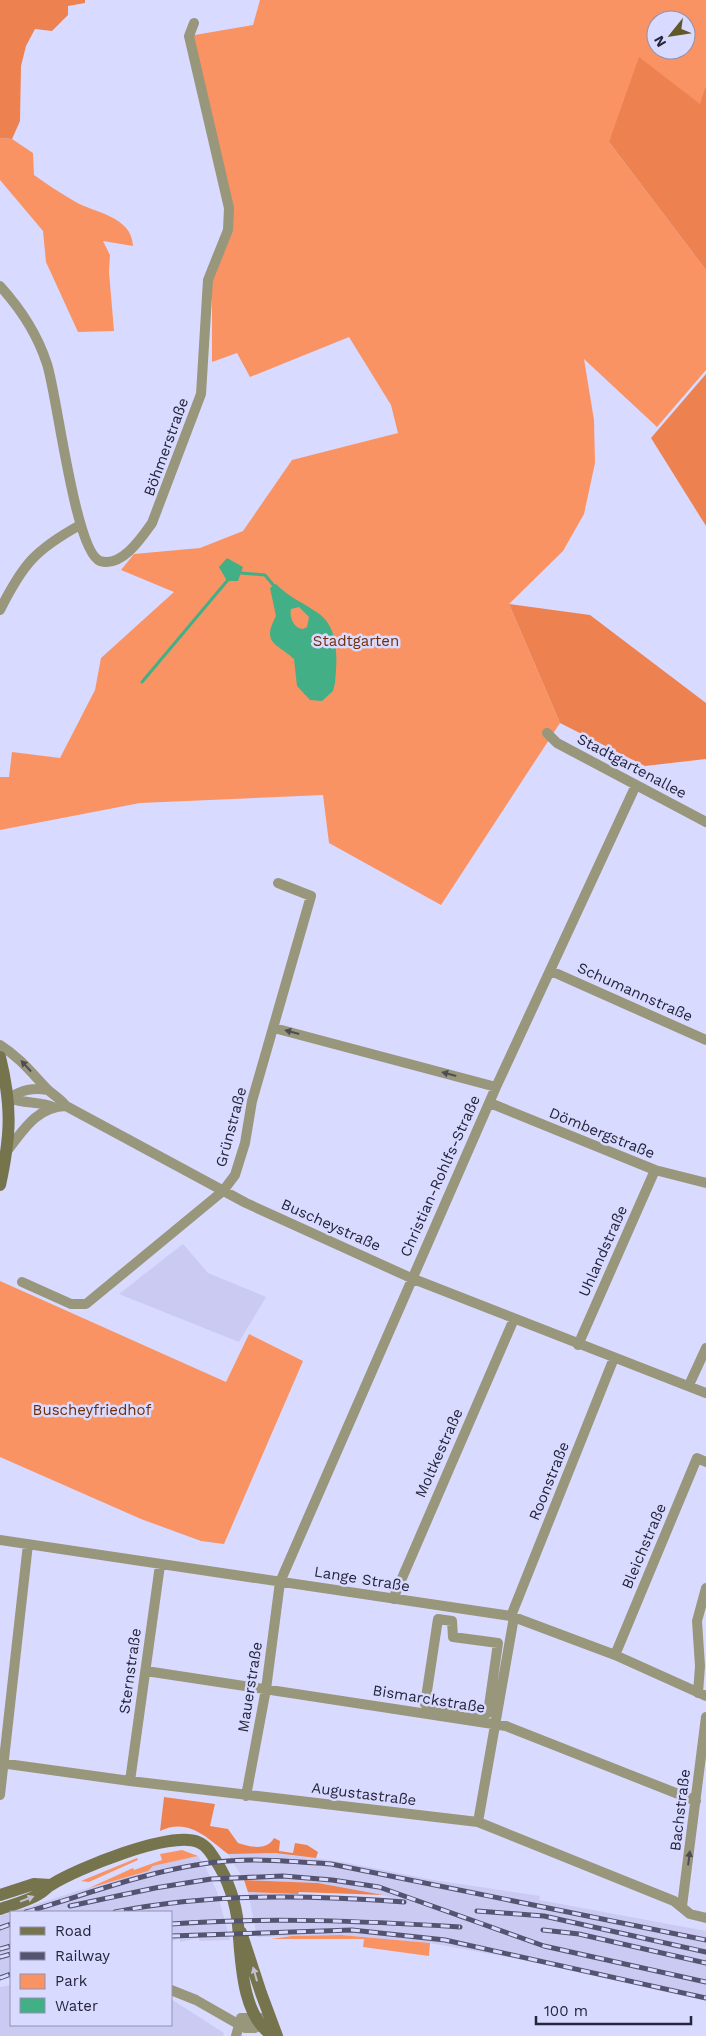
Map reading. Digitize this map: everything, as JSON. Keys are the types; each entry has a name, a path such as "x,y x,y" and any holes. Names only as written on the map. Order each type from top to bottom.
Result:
{"main road":[{"path":"0,1056 9,1098 8,1151 0,1185"},
{"path":"0,1909 39,1895 51,1885 98,1863 147,1845 172,1839 197,1841 205,1846 222,1870 235,1906 242,1967 257,2022 275,2036"},
{"path":"0,1895 34,1884 51,1885"},
{"path":"238,1925 248,1947 265,2007 272,2020 275,2036"}],"street":[{"name":"Böhmerstraße","path":"0,286 27,323 48,364 80,525 91,552 100,561 114,560 140,540 160,508 201,394 208,280 228,230 229,208 189,36 194,23"},
{"path":"0,610 16,578 35,555 55,539 80,525"},
{"name":"Stadtgartenallee","path":"547,733 557,743 706,822"},
{"name":"Christian-Rohlfs-Straße","path":"280,1582 496,1087 636,785"},
{"name":"Grünstraße","path":"22,1282 71,1304 86,1304 223,1191 235,1175 245,1143 252,1101 311,896 278,883"},
{"name":"Schumannstraße","path":"551,971 706,1040"},
{"path":"274,1028 496,1087"},
{"name":"Buscheystraße","path":"0,1046 17,1056 48,1090 61,1098 66,1106 223,1191 412,1278 578,1345 689,1385 706,1393"},
{"path":"9,1098 20,1091 39,1088 48,1090"},
{"path":"9,1098 22,1104 44,1103 53,1107"},
{"name":"Dömbergstraße","path":"490,1103 655,1170 706,1182"},
{"path":"8,1151 32,1120 53,1107 66,1106"},
{"name":"Uhlandstraße","path":"578,1345 655,1170"},
{"name":"Moltkestraße","path":"393,1599 514,1319"},
{"path":"689,1385 706,1348"},
{"name":"Roonstraße","path":"478,1822 496,1725 512,1620 614,1358"},
{"name":"Bleichstraße","path":"615,1655 697,1458 706,1462"},
{"name":"Lange Straße","path":"0,1540 443,1606 512,1620 615,1655 702,1694"},
{"path":"0,1795 28,1544"},
{"name":"Sternstraße","path":"130,1782 160,1564"},
{"name":"Mauerstraße","path":"246,1796 266,1689 280,1582"},
{"path":"702,1694 697,1621 706,1590"},
{"path":"442,1619 452,1621 453,1637 498,1643 488,1713 429,1709 443,1606"},
{"name":"Bismarckstraße","path":"146,1671 266,1689 429,1709 506,1726 696,1801"},
{"name":"Bachstraße","path":"682,1906 706,1717"},
{"name":"Augustastraße","path":"2,1764 130,1782 478,1822 625,1881 682,1906 690,1914 706,1918"},
{"path":"172,1990 196,2000 238,2025"},
{"path":"236,2036 241,2018 257,2022 272,2020"}],"shaded area":[{"path":"0,0 85,0 85,3 68,6 68,15 52,31 35,29 26,46 21,66 20,121 12,139 0,138"},
{"path":"639,57 700,104 706,85 706,270 609,142"},
{"path":"706,374 706,526 651,438"},
{"path":"509,604 590,615 706,703 706,759 645,766 560,723"},
{"path":"183,1244 208,1273 266,1297 239,1342 119,1294"},
{"path":"164,1797 215,1804 210,1826 228,1829 238,1843 258,1847 267,1845 274,1838 280,1841 279,1851 293,1853 295,1843 307,1845 318,1852 316,1858 275,1853 228,1854 205,1836 189,1828 170,1827 160,1831"},
{"path":"275,1853 343,1862 433,1880 540,1896 539,1900 706,1931 706,2000 535,1962 430,1943 341,1935 257,1937 248,1892 396,1898 318,1883 244,1880 228,1854"},
{"path":"198,1856 217,1892 230,1940 199,1941 199,1938 180,1942 180,1939 172,1941 172,1911 15,1911 148,1871 153,1866"},
{"path":"244,1880 318,1883 383,1895 248,1892"},
{"path":"10,1912 10,1977 0,1980 0,1916"},
{"path":"10,1985 10,2026 172,2026 172,2000 224,2033 223,2036 0,2036 0,1987"}],"green space":[{"name":"Stadtgarten","path":"260,0 706,0 706,85 701,105 609,142 706,270 706,370 657,427 584,359 594,420 595,463 584,514 563,551 509,604 560,723 441,905 329,843 323,795 140,803 0,830 0,777 9,777 12,752 60,758 95,690 101,658 174,592 121,570 134,554 200,548 243,531 292,460 398,433 391,405 349,337 250,377 237,353 212,362 212,279 232,222 189,36 253,25"},
{"path":"0,138 12,139 33,153 34,175 74,201 119,222 131,236 133,246 103,241 110,255 109,272 114,331 78,332 46,262 43,231 0,180"},
{"name":"Buscheyfriedhof","path":"0,1281 226,1382 249,1334 303,1361 224,1544 201,1541 141,1519 0,1457"},
{"path":"182,1850 198,1856 153,1866 148,1871 89,1888 133,1868 134,1870 162,1860 160,1854"},
{"path":"137,1858 138,1860 89,1882 81,1881"},
{"path":"341,1935 430,1943 429,1956 363,1947 364,1939 271,1939 292,1936"}],"water":[{"path":"227,558 243,567 238,581 227,581 219,567"},
{"path":"276,584 318,613 330,627 336,645 335,683 333,691 322,701 310,700 297,686 294,659 277,646 271,638 270,632 276,616 270,588","holes":["299,607 309,617 307,627 303,629 297,627 293,622 291,609"]}],"waterway":[{"path":"241,573 265,575 274,586"},
{"path":"142,682 227,581"}],"railway":[{"path":"29,1911 157,1873 180,1868 218,1862 283,1861 331,1864 706,1940"},
{"path":"70,1906 155,1888 211,1879 283,1876 332,1880 379,1887 544,1946 706,1982"},
{"path":"121,1911 187,1901 259,1897 404,1902"},
{"path":"477,1911 544,1916 706,1952"},
{"path":"172,1924 316,1921 460,1927"},
{"path":"0,1928 10,1924"},
{"path":"172,1936 352,1930 445,1940 706,1998"},
{"path":"543,1930 579,1934 706,1963"},
{"path":"0,1949 10,1946"},
{"path":"0,1957 10,1954"},
{"path":"0,1978 10,1974"}]}
